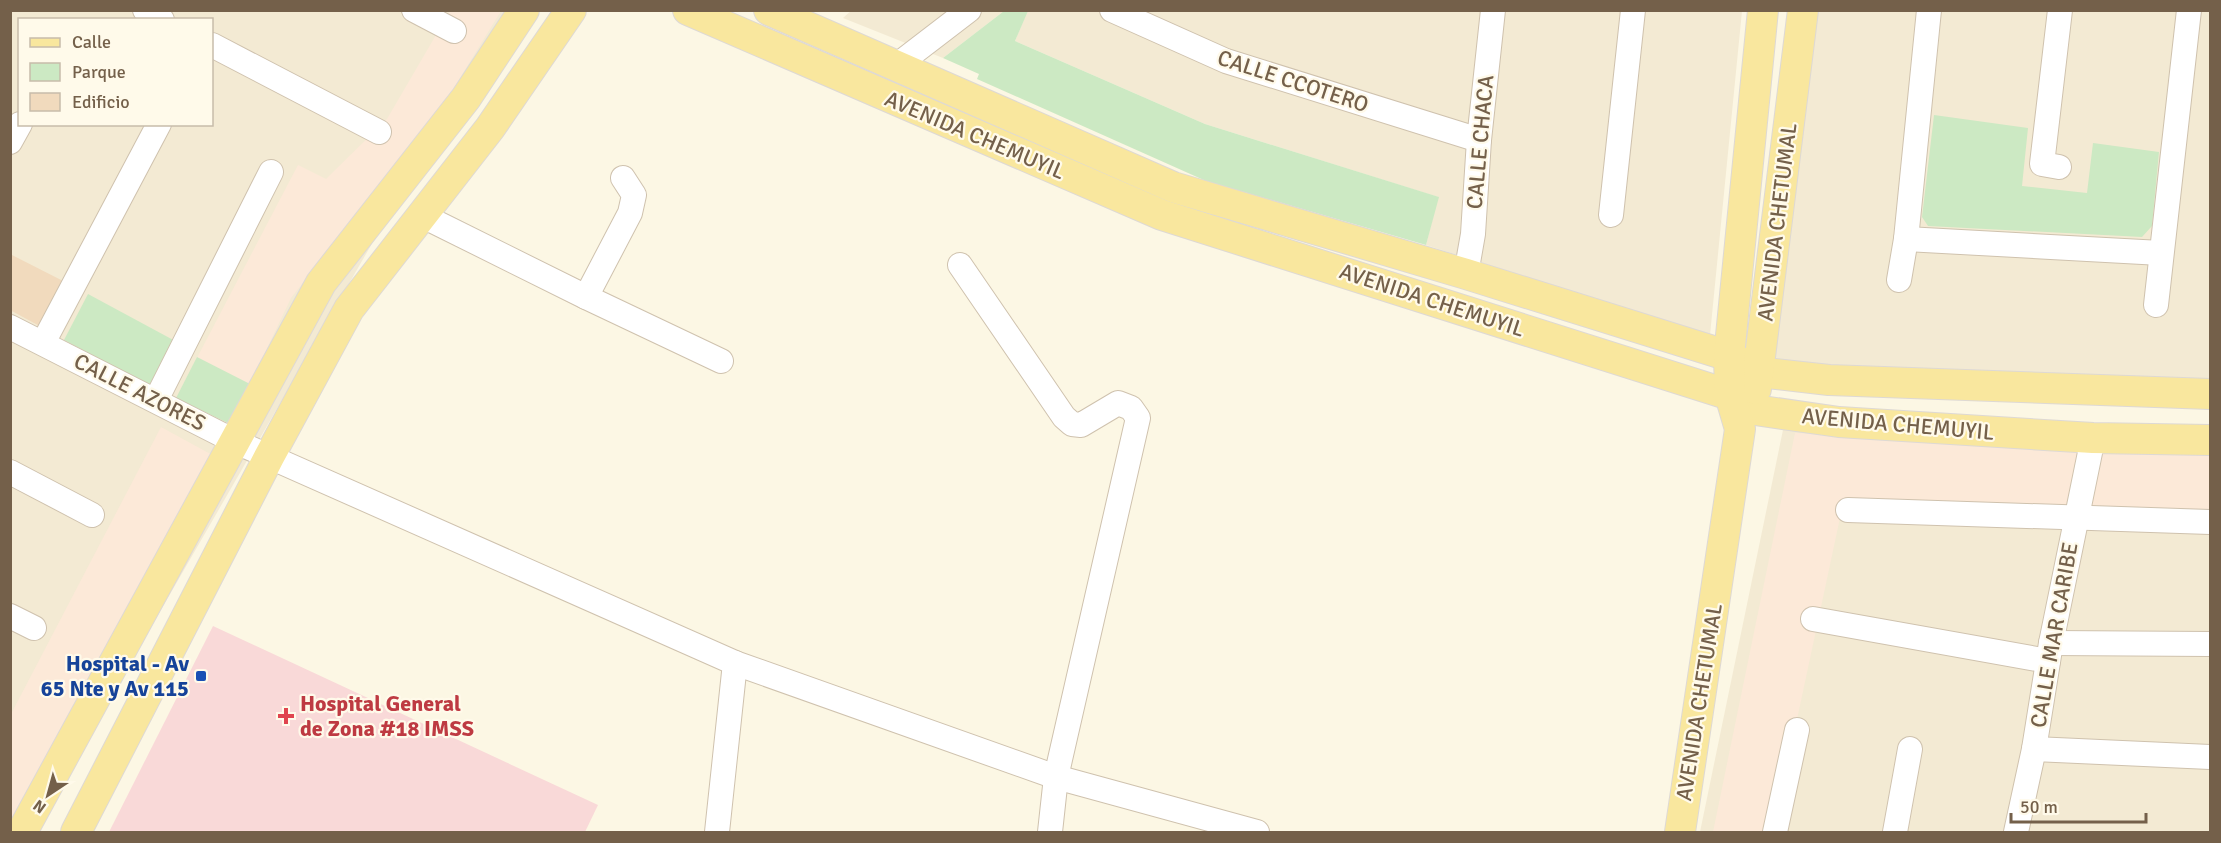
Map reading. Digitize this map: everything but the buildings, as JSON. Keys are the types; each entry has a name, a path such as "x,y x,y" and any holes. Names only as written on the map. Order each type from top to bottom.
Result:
{"main road":[{"path":"22,832 321,283 466,98 524,10"},
{"path":"76,832 269,457 349,309 490,128 571,10"},
{"name":"AVENIDA CHEMUYIL","path":"688,10 1162,215 1742,411 1839,422 2093,438 2211,440"},
{"name":"AVENIDA CHEMUYIL","path":"769,10 1173,187 1466,274 1729,356 1758,372 1828,380 2211,394"},
{"name":"AVENIDA CHETUMAL","path":"1742,411 1729,356 1763,10"},
{"name":"AVENIDA CHETUMAL","path":"1680,832 1742,411 1758,372 1803,10"}],"street":[{"path":"145,10 159,18"},
{"path":"414,10 454,31"},
{"path":"896,66 969,10"},
{"name":"CALLE CHACA","path":"1466,274 1473,234 1479,140 1493,10"},
{"path":"1611,215 1633,10"},
{"path":"1899,280 1906,239 1929,10"},
{"path":"2059,167 2042,164 2060,10"},
{"path":"2156,305 2189,10"},
{"name":"CALLE CCOTERO","path":"1115,11 1226,61 1479,140"},
{"path":"213,46 379,132"},
{"path":"10,142 19,126"},
{"path":"43,343 158,126"},
{"path":"156,400 272,172"},
{"path":"586,297 630,213 634,195 623,178"},
{"path":"1162,215 1173,187"},
{"path":"423,216 721,361"},
{"path":"1906,239 2161,253"},
{"path":"960,265 1064,417 1072,424 1081,425 1118,403 1131,408 1138,417 1056,777 1050,832"},
{"name":"CALLE AZORES","path":"10,327 234,441 735,663 1056,777 1257,832"},
{"name":"CALLE MAR CARIBE","path":"2016,832 2034,749 2049,652 2075,518 2093,438"},
{"path":"10,472 92,515"},
{"path":"1848,510 2211,522"},
{"path":"10,616 34,628"},
{"path":"1813,619 2049,652 2211,644"},
{"path":"717,832 735,663"},
{"path":"1775,832 1797,730"},
{"path":"1895,832 1910,749"},
{"path":"2034,749 2211,757"}],"shaded area":[{"path":"852,10 1004,11 943,58 843,18"},
{"path":"1028,10 1742,11 1710,335 1426,245 1438,197 1205,124 1015,41"},
{"path":"10,11 506,11 33,832 10,832"},
{"path":"450,11 501,11 428,130 346,227 291,298 250,384 176,398 298,165 326,179 387,119"},
{"path":"1815,11 2210,11 2210,383 1770,366"},
{"path":"1784,425 2210,445 2210,832 1700,832"},
{"path":"161,427 227,463 11,832 10,716"},
{"path":"1795,433 2210,451 2210,510 1844,499 1773,832 1713,832"},
{"name":"Hospital General de Zona #18 IMSS","path":"213,626 598,805 585,832 109,832"}],"green space":[{"path":"1004,11 1028,11 1015,41 1205,124 1439,197 1426,245 1206,181 977,79 979,74 943,58"},
{"path":"1934,115 2028,128 2022,186 2087,193 2093,143 2159,152 2152,226 2142,237 1928,226 1922,217"},
{"path":"88,294 177,342 153,387 64,340"},
{"path":"197,357 250,384 230,424 176,398"}],"place":[{"name":"Hospital - Av 65 Nte y Av 115","path":"201,676"},
{"name":"Hospital General de Zona #18 IMSS","path":"286,716"}]}
